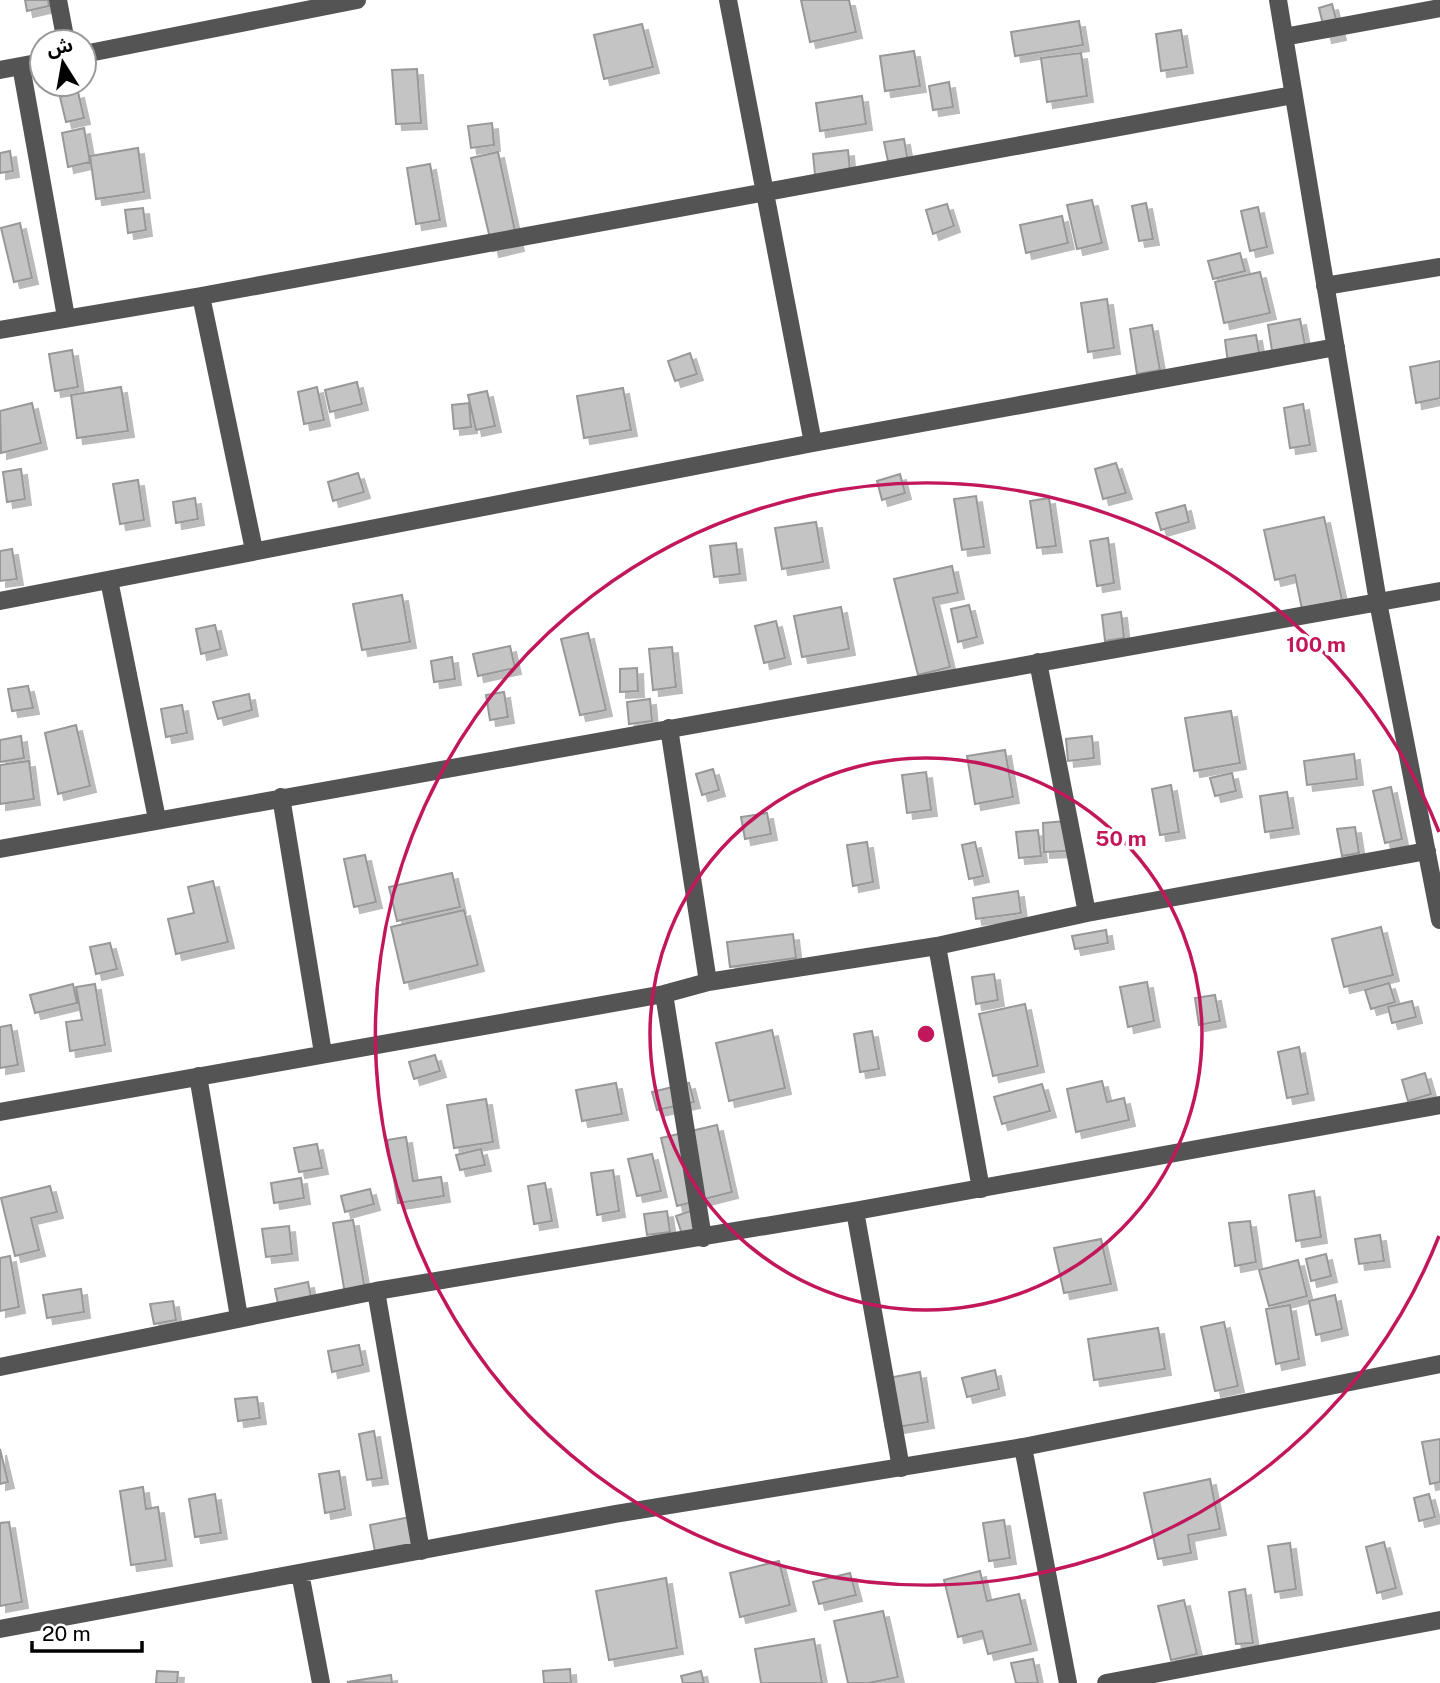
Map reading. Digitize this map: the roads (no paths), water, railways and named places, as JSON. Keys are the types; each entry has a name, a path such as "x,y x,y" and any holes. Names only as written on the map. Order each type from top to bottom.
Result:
{"street":[{"path":"58,0 63,28"},
{"path":"98,51 280,7 358,0"},
{"path":"728,0 813,443"},
{"path":"1278,0 1378,602 1440,920"},
{"path":"1284,37 1440,8"},
{"path":"0,70 28,65"},
{"path":"20,66 66,317"},
{"path":"0,330 765,194 1293,95"},
{"path":"1325,286 1440,267"},
{"path":"201,296 254,550"},
{"path":"0,601 813,443 1336,347"},
{"path":"109,580 157,819"},
{"path":"0,849 1440,591"},
{"path":"1038,663 1087,913"},
{"path":"669,728 708,982"},
{"path":"281,797 323,1053"},
{"path":"0,1112 664,994 708,982 937,946 1087,913 1427,851"},
{"path":"937,946 981,1189"},
{"path":"664,994 703,1238"},
{"path":"198,1076 239,1317"},
{"path":"0,1367 239,1317 376,1292 703,1238 1440,1105"},
{"path":"855,1211 901,1468"},
{"path":"376,1292 421,1551"},
{"path":"0,1629 615,1514 1023,1447 1440,1364"},
{"path":"1023,1447 1069,1683"},
{"path":"300,1573 321,1683"},
{"path":"1106,1683 1440,1620"}]}
